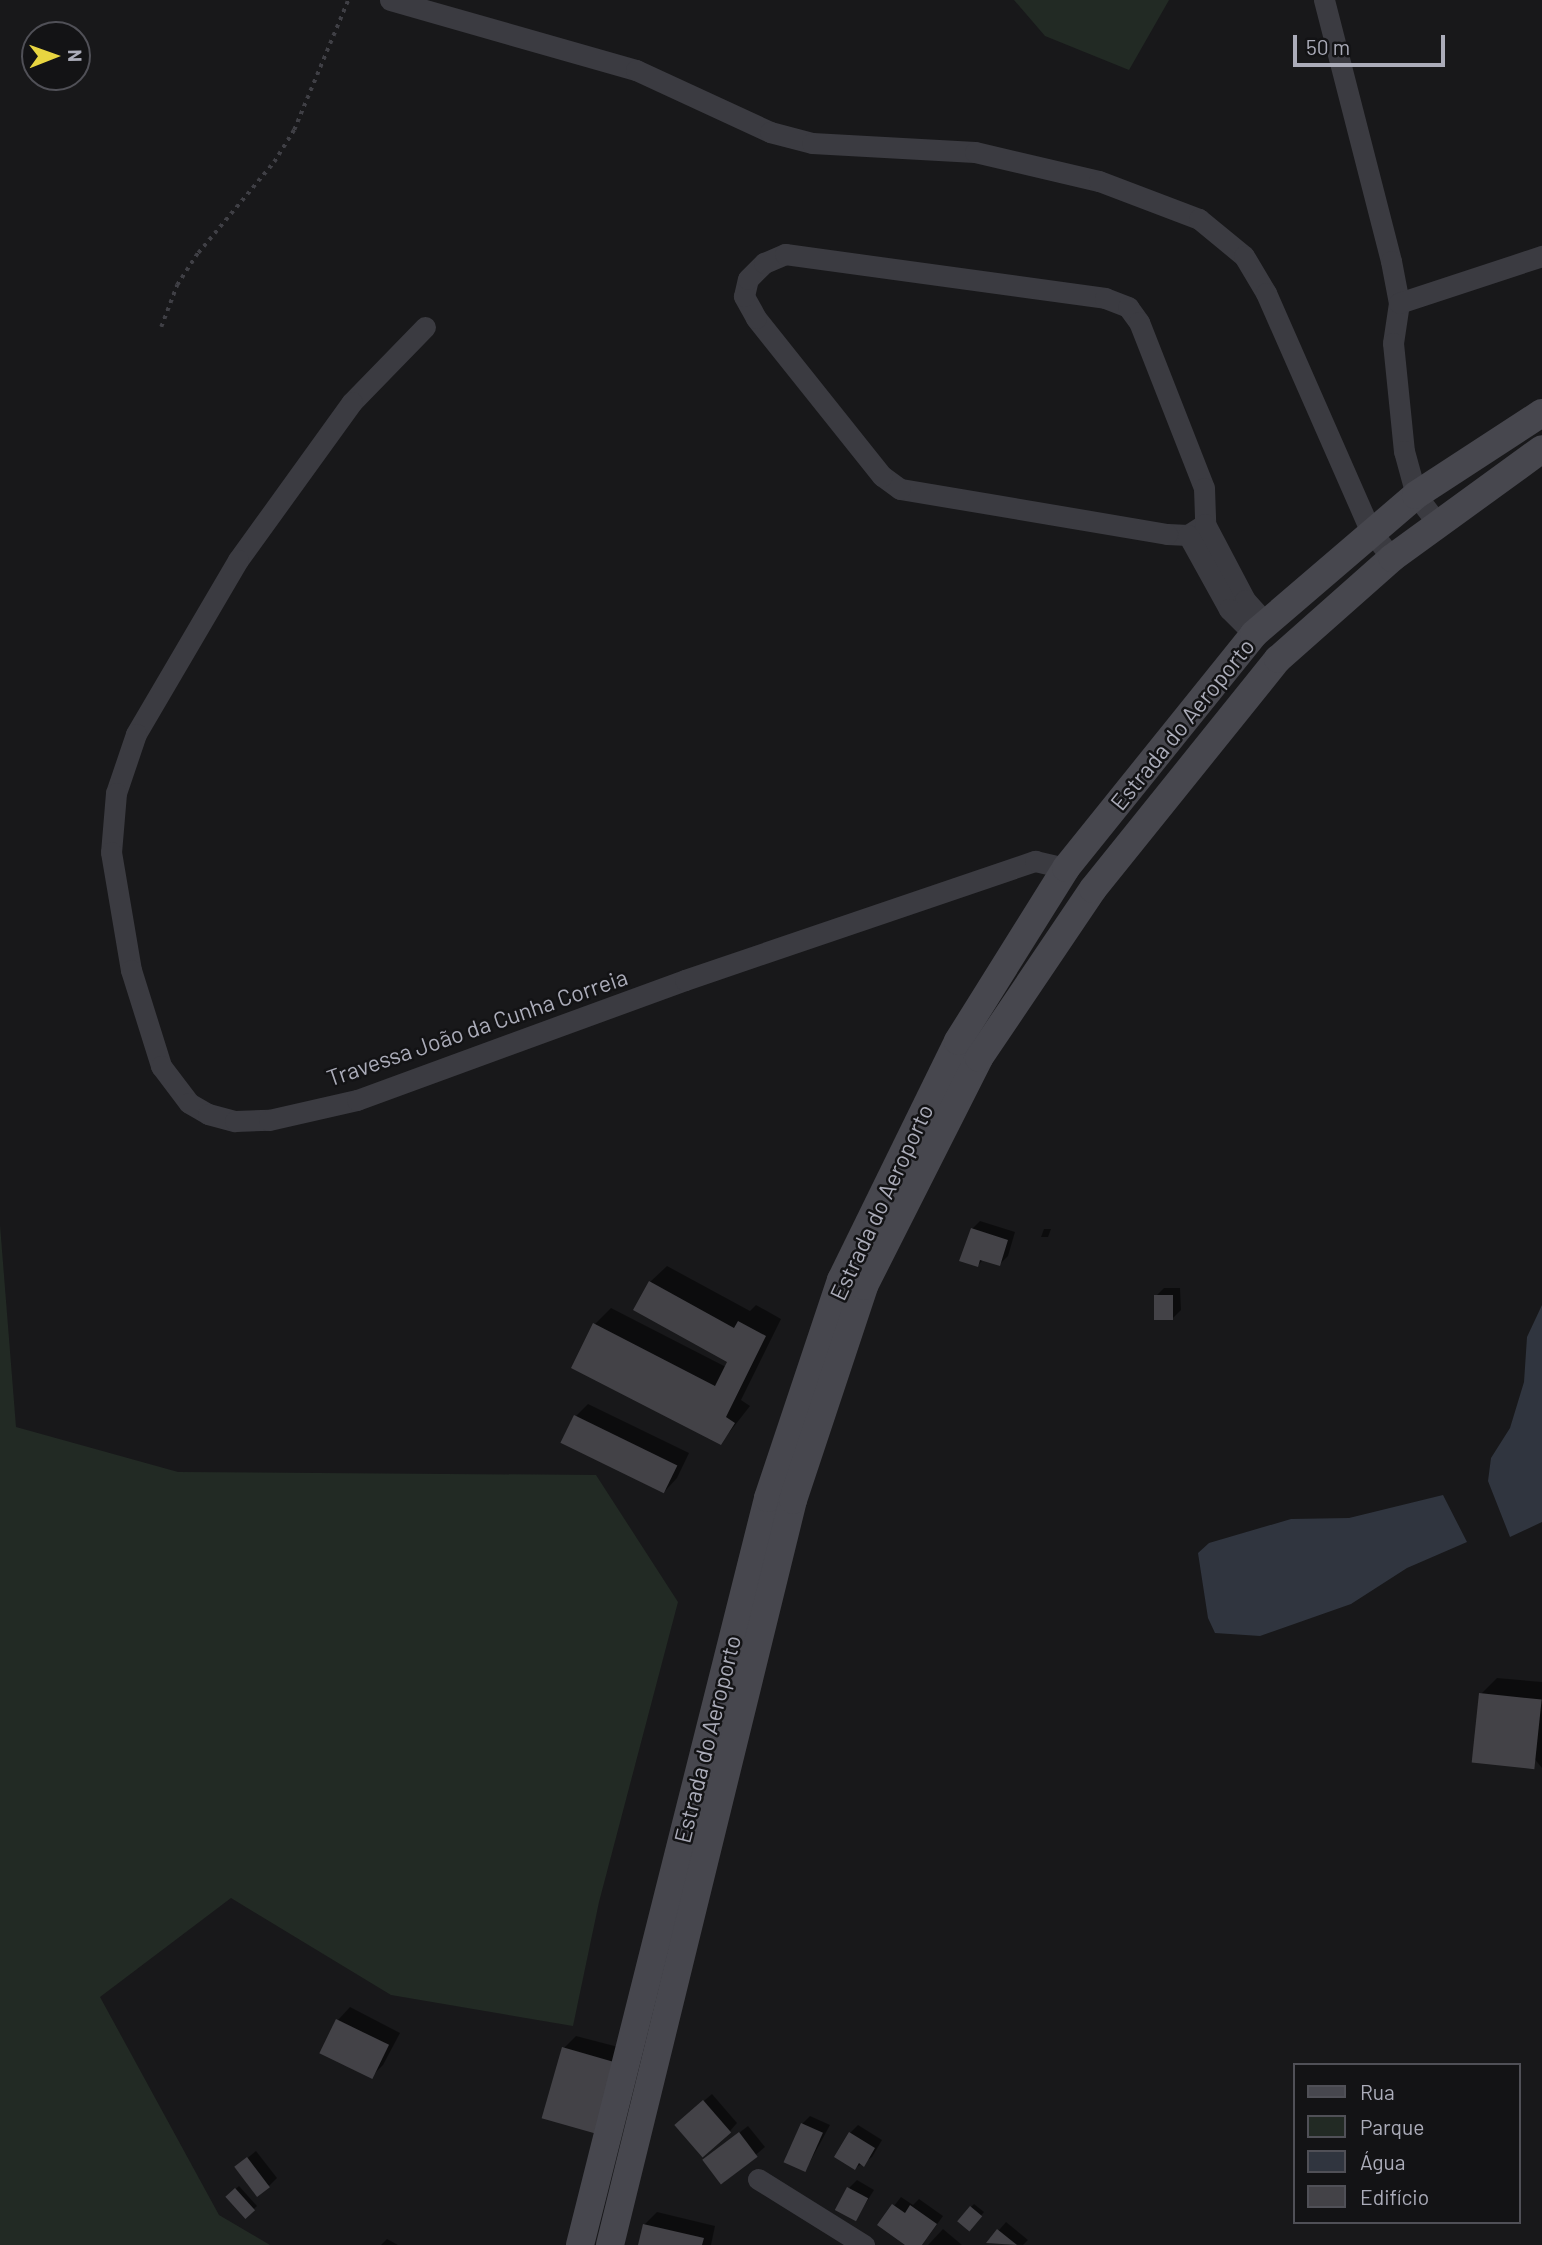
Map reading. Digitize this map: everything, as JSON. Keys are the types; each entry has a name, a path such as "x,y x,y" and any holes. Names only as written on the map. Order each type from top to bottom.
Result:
{"main road":[{"name":"Estrada do Aeroporto","path":"580,2245 768,1498 841,1280 958,1041 1066,868 1260,629 1370,530 1416,495 1542,413"},
{"name":"Estrada do Aeroporto","path":"610,2245 793,1500 864,1286 979,1058 1054,943 1278,659 1392,558 1542,449"}],"street":[{"path":"390,0 636,70 770,132 813,143 975,152 1099,181 1199,219 1244,256 1266,293 1370,530 1392,558"},
{"path":"1324,0 1399,303 1393,343 1398,405 1416,495 1438,524"},
{"path":"1196,529 900,489 882,476 755,318 744,296 748,279 764,262 785,254 1105,298 1128,307 1139,322 1204,488 1196,529 1245,600 1260,629"},
{"path":"1399,303 1542,256"},
{"name":"Travessa João da Cunha Correia","path":"425,327 352,402 238,560 136,734 116,793 111,852 138,999 161,1066 189,1103 235,1122 269,1120 357,1100 685,980 1035,861 1066,868"},
{"path":"758,2179 864,2245"}],"path":[{"path":"161,327 177,285 198,253 274,162 294,130 348,0"}],"green space":[{"path":"1014,0 1169,0 1129,70 1045,36"},
{"path":"0,1225 16,1427 178,1472 596,1475 678,1602 599,1902 573,2026 391,1995 231,1898 100,1997 219,2215 270,2245 0,2245"}],"water":[{"path":"1542,1305 1542,1522 1510,1537 1488,1481 1491,1458 1510,1428 1524,1382 1527,1337"},
{"path":"1443,1495 1467,1542 1407,1568 1351,1604 1260,1636 1215,1633 1208,1618 1198,1553 1209,1543 1291,1519 1349,1518"}],"building":[{"path":"971,1228 1008,1240 1000,1266 980,1260 978,1267 959,1261"},
{"path":"649,1281 734,1328 738,1321 766,1336 726,1417 735,1423 721,1445 571,1368 593,1323 715,1386 727,1362 633,1310"},
{"path":"1154,1295 1173,1295 1173,1320 1154,1320"},
{"path":"574,1415 677,1465 664,1493 560,1443"},
{"path":"1479,1693 1542,1700 1534,1769 1472,1763"},
{"path":"336,2019 389,2045 372,2079 319,2053"},
{"path":"562,2047 615,2062 594,2133 542,2118"},
{"path":"703,2100 731,2132 703,2157 674,2125"},
{"path":"801,2123 823,2133 805,2172 784,2162"},
{"path":"739,2132 758,2157 721,2184 702,2160"},
{"path":"849,2132 875,2148 864,2167 859,2163 855,2170 834,2157"},
{"path":"247,2157 270,2187 257,2197 234,2167"},
{"path":"847,2187 868,2198 856,2221 835,2210"},
{"path":"235,2188 255,2210 245,2219 225,2197"},
{"path":"892,2204 905,2213 910,2205 937,2224 922,2245 905,2245 877,2225"},
{"path":"970,2206 982,2216 969,2232 957,2221"},
{"path":"643,2224 704,2238 702,2245 638,2245"},
{"path":"997,2229 1017,2245 986,2243"}]}
